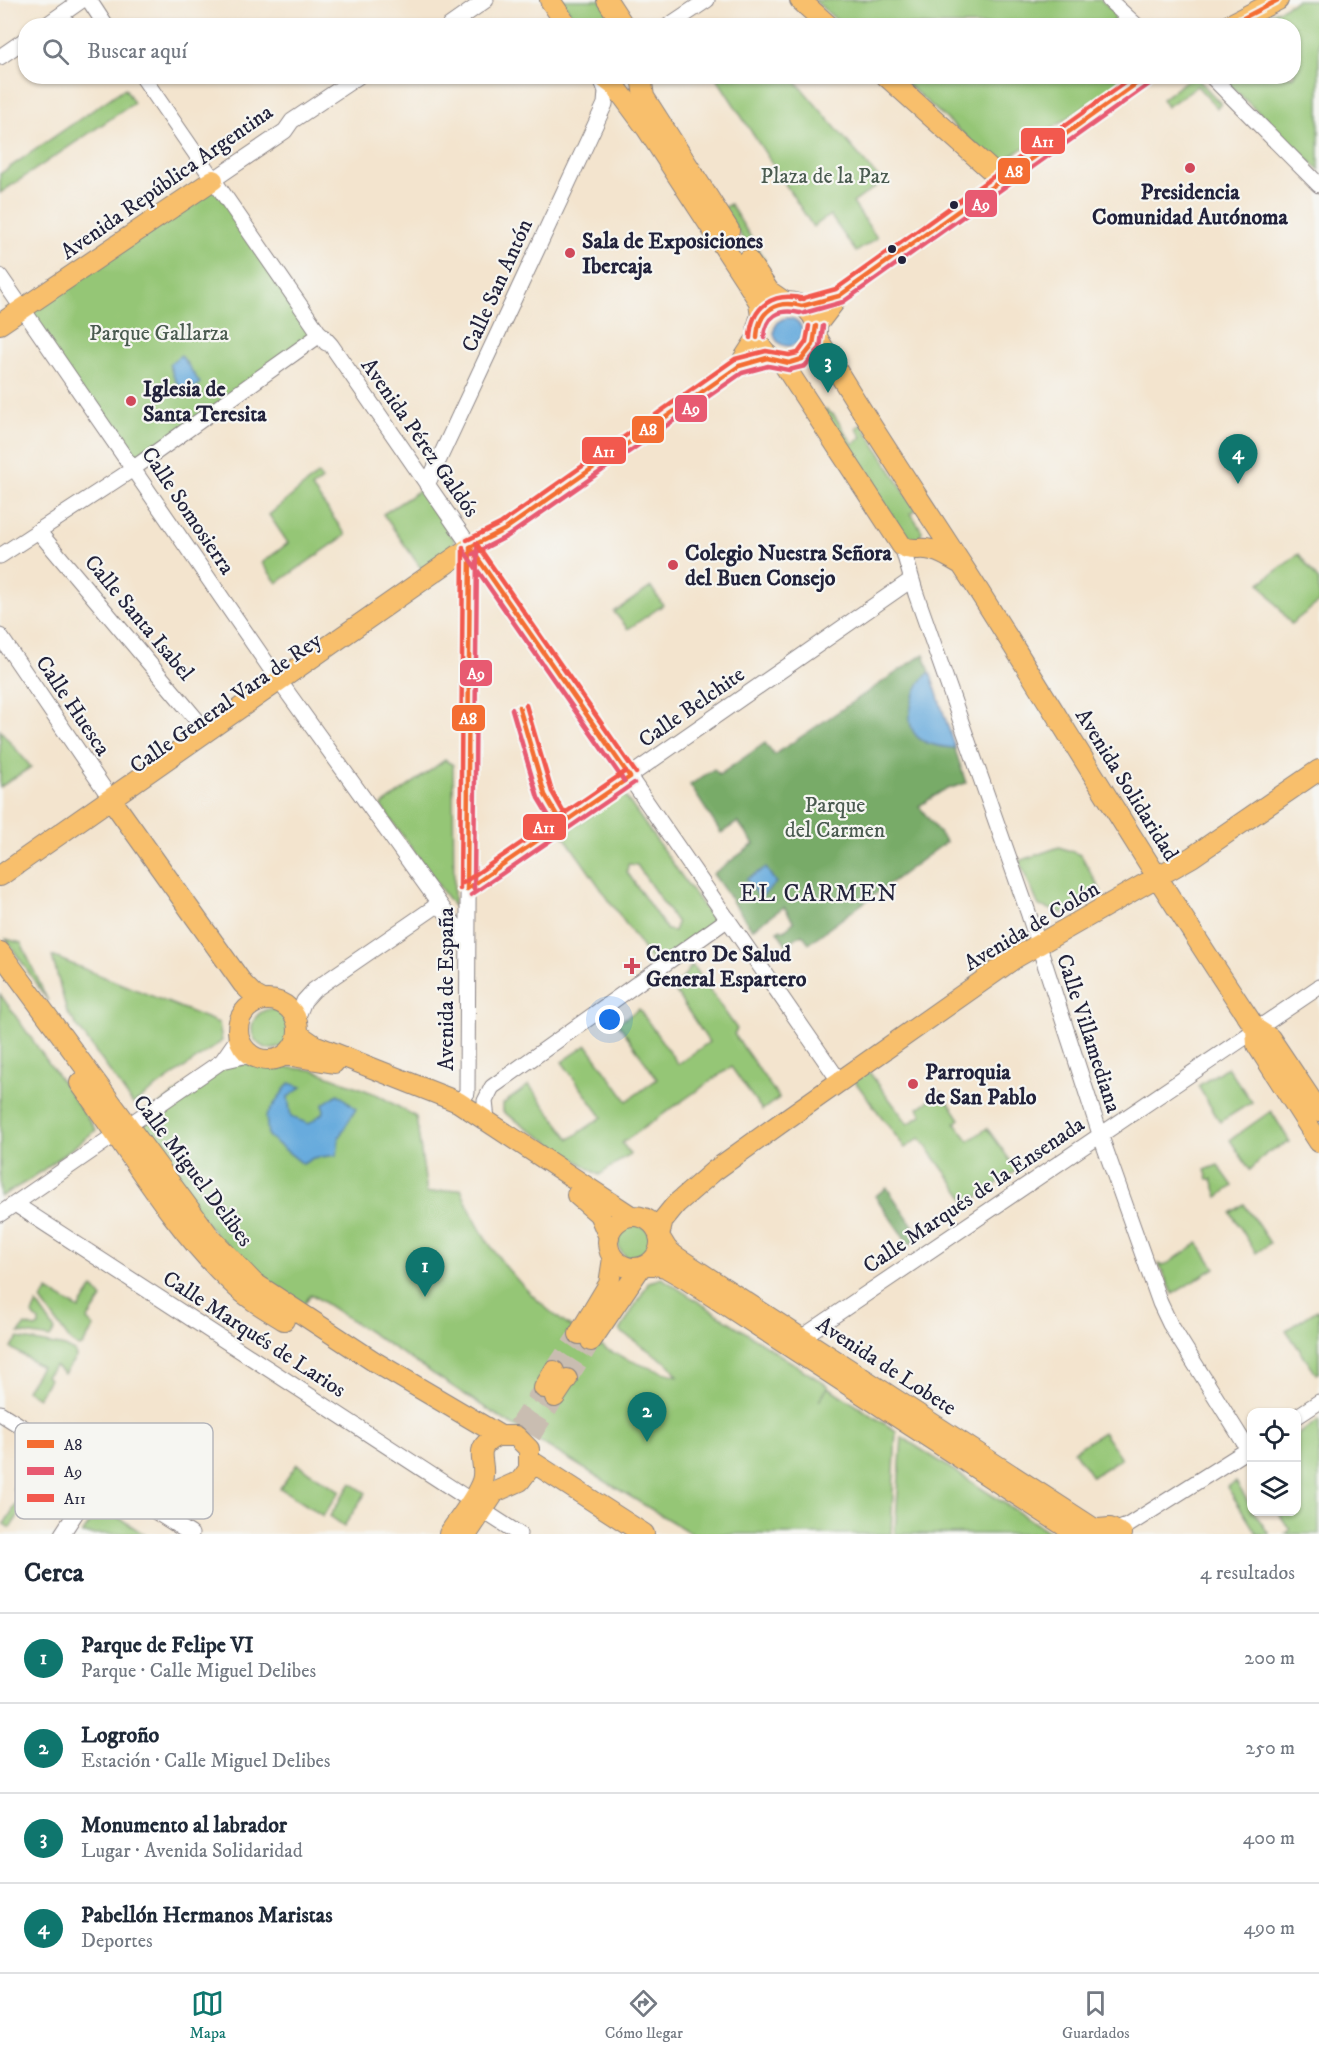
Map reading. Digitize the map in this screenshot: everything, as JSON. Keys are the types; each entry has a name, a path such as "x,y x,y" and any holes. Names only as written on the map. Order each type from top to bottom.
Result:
{"main road":[{"path":"550,0 562,18"},
{"path":"608,0 619,18"},
{"path":"800,0 820,18"},
{"path":"1243,18 1278,0"},
{"path":"630,84 609,90 759,302 761,317 758,338 765,353 777,360 789,363 810,352 817,331 839,296 1137,84"},
{"path":"641,84 644,97 756,274 769,291 809,311 817,331"},
{"path":"894,84 1002,180"},
{"name":"Avenida República Argentina","path":"0,324 213,180"},
{"path":"761,317 771,307 839,296"},
{"name":"Avenida Solidaridad","path":"817,331 860,410 961,564 1158,877 1256,1029 1270,1038 1319,1111"},
{"name":"Calle General Vara de Rey","path":"0,876 93,812 114,804 282,685 470,547 504,530 739,366 758,338"},
{"path":"777,360 902,546 915,551 924,549 941,553 961,564"},
{"name":"Calle General Vara de Rey","path":"739,366 777,360"},
{"path":"924,549 930,541 934,523"},
{"name":"Calle General Vara de Rey","path":"0,891 207,732 282,685"},
{"name":"Avenida de Colón","path":"635,1215 714,1171 1015,958 1192,857 1319,770"},
{"path":"114,804 243,984 254,995 263,1000 284,1004 298,1027 314,1045 370,1065 458,1108 599,1214 609,1236 613,1275 585,1337 659,1250 659,1236 655,1225 635,1215 487,1120 458,1108 349,1068 310,1057 286,1055"},
{"name":"Calle Miguel Delibes","path":"0,952 123,1130 161,1198 232,1284 252,1300 340,1355 375,1362"},
{"name":"Calle Miguel Delibes","path":"0,971 123,1130 210,1237 253,1282 375,1362 521,1440 531,1458"},
{"path":"243,984 248,1003 238,1024 238,1038 245,1050 259,1059 273,1060 286,1055 292,1049 298,1027"},
{"path":"245,1010 263,1000"},
{"name":"Avenida Solidaridad","path":"1256,1029 1257,1045 1319,1142"},
{"name":"Avenida de Colón","path":"659,1236 663,1220 668,1213 714,1171"},
{"path":"609,1236 617,1222 635,1215"},
{"name":"Avenida de Lobete","path":"659,1236 667,1249 675,1256 801,1338 1085,1532"},
{"path":"613,1258 625,1267 645,1266"},
{"name":"Avenida de Lobete","path":"645,1266 665,1267 686,1279 1085,1532"},
{"path":"467,1534 482,1483 481,1453 505,1433 531,1458 644,1534"},
{"path":"449,1534 476,1505 495,1492 515,1483 530,1469 531,1458"},
{"path":"482,1468 492,1481 546,1487 620,1534"},
{"path":"1085,1532 1124,1533"}],"street":[{"path":"56,18 82,0"},
{"path":"89,0 101,18"},
{"path":"460,18 486,0"},
{"path":"680,18 707,0"},
{"path":"1109,0 1128,18"},
{"path":"0,57 18,45"},
{"name":"Avenida Pérez Galdós","path":"147,84 630,777 724,926 840,1082"},
{"name":"Avenida República Argentina","path":"213,180 285,131 292,121 347,84"},
{"path":"1219,84 1319,185"},
{"name":"Calle San Antón","path":"427,485 609,90"},
{"name":"Calle Somosierra","path":"0,276 134,467 282,685 467,942"},
{"path":"0,556 134,467 321,334"},
{"name":"Calle Santa Isabel","path":"38,531 207,732"},
{"name":"Calle Villamediana","path":"902,546 911,580 1038,946 1100,1134 1162,1307 1247,1443"},
{"name":"Avenida de España","path":"458,1108 468,1093 470,547"},
{"name":"Calle Belchite","path":"467,890 911,580"},
{"name":"Calle Huesca","path":"0,636 114,804"},
{"path":"298,1027 304,1001 314,990 439,904"},
{"path":"487,1120 484,1109 487,1095 492,1087 724,926"},
{"name":"Calle Marqués de la Ensenada","path":"801,1338 1319,987"},
{"path":"0,1214 222,1061 238,1038"},
{"path":"222,1061 244,1056 259,1059"},
{"path":"468,1073 487,1095"},
{"name":"Calle Marqués de Larios","path":"15,1204 519,1534"},
{"path":"1301,1414 1319,1402"},
{"path":"0,1413 16,1423"},
{"path":"1124,1533 1146,1514 1247,1450"},
{"path":"62,1534 72,1519"},
{"path":"167,1519 191,1534"}],"green space":[{"path":"562,0 601,0 613,18 574,18"},
{"path":"814,0 1101,0 1118,15 1116,18 834,18"},
{"path":"1297,0 1319,0 1319,170 1228,84 1301,84 1301,18 1263,18"},
{"name":"Plaza de la Paz","path":"721,84 798,84 882,182 853,203 877,238 856,252 830,215 813,227"},
{"path":"907,84 1119,84 1002,162 993,160"},
{"path":"1182,84 1203,84 1221,104 1217,108 1197,86 1167,107 1162,99"},
{"path":"125,88 134,103 0,193 0,174"},
{"name":"Parque Gallarza","path":"213,180 321,334 133,467 23,309"},
{"path":"730,204 765,260 759,264 723,208"},
{"path":"826,410 834,415 853,444 862,437 856,428 862,424 916,510 911,513 922,531 919,541 909,542 823,412"},
{"path":"318,474 322,480 312,488 346,535 277,583 262,563 288,543 269,515"},
{"path":"420,490 454,538 453,554 425,574 383,514"},
{"path":"1299,554 1319,581 1319,602 1291,624 1260,583"},
{"path":"651,587 663,605 628,629 614,612"},
{"name":"Parque del Carmen","path":"924,654 966,783 942,791 919,806 946,842 809,943 802,934 790,942 791,945 788,947 777,931 781,929 783,931 794,922 784,907 752,929 713,874 754,844 738,822 721,833 690,785 714,769 719,775 765,743 774,755"},
{"path":"0,730 31,767 0,787"},
{"path":"445,760 453,765 454,907 381,806"},
{"path":"623,793 714,922 654,964 563,835","holes":["628,864 637,865 677,923 674,931 667,930 627,872"]},
{"path":"1059,847 1081,855 1101,891 1063,913 1039,906 1019,861"},
{"path":"6,939 21,943 48,1001"},
{"path":"52,956 219,1023 222,1041 133,1104 67,1012"},
{"path":"692,965 737,1029 734,1034 779,1098 762,1110 731,1067 622,1143 630,1154 599,1175 503,1112 503,1104 529,1085 570,1139 602,1117 562,1062 587,1045 627,1101 657,1079 618,1023 639,1009 678,1064 709,1042 672,987 682,979"},
{"path":"0,994 96,1130 31,1179 0,1197"},
{"path":"272,1009 286,1015 292,1029 286,1043 272,1049 258,1043 252,1029 258,1015"},
{"path":"222,1061 313,1070 378,1095 416,1117 427,1193 461,1189 477,1223 497,1254 520,1283 547,1309 577,1331 609,1350 643,1365 678,1376 670,1365 620,1331 649,1282 662,1278 828,1386 819,1401 828,1387 896,1431 891,1534 692,1534 504,1420 311,1294 299,1312 253,1282 129,1126"},
{"path":"864,1065 908,1124 922,1115 918,1108 942,1092 960,1119 955,1123 969,1141 987,1128 1017,1170 968,1203 920,1138 905,1148 850,1075"},
{"path":"1227,1067 1252,1102 1220,1122 1198,1086"},
{"path":"1271,1111 1290,1142 1268,1152 1250,1170 1230,1140"},
{"path":"1218,1165 1233,1186 1218,1197 1212,1179 1208,1179 1205,1170"},
{"path":"887,1188 921,1237 909,1245 875,1196"},
{"path":"1244,1204 1270,1243 1256,1253 1231,1213"},
{"path":"635,1225 647,1230 652,1242 647,1254 635,1259 623,1254 618,1242 623,1230"},
{"path":"1198,1243 1215,1268 1173,1294 1159,1264 1164,1266"},
{"path":"93,1287 102,1298 87,1320 94,1327 82,1346 78,1347 70,1341 41,1300 48,1290 79,1309"},
{"path":"37,1304 55,1330 50,1338 19,1333 25,1325 35,1328 39,1326 39,1321 32,1314"},
{"path":"1317,1310 1319,1313 1319,1372 1316,1374 1286,1330"},
{"path":"18,1338 65,1347 75,1352 76,1357 64,1374 55,1366 46,1376 49,1379 38,1398 26,1390 41,1367 11,1348"},
{"path":"1319,1420 1319,1534 1285,1534 1290,1530 1281,1516 1301,1516 1301,1432"},
{"path":"1103,1432 1121,1458 1092,1477 1074,1451"},
{"path":"902,1437 1052,1534 895,1533"},
{"path":"297,1464 340,1491 323,1516 280,1488"},
{"path":"1236,1482 1247,1500 1247,1516 1257,1516 1269,1534 1257,1534 1227,1487"},
{"path":"351,1483 366,1493 344,1526 330,1516"},
{"path":"15,1506 16,1519 10,1528 4,1524"},
{"path":"93,1519 121,1519 144,1534 82,1534"}],"water":[{"path":"788,318 798,322 802,332 798,342 788,346 778,342 774,332 778,322"},
{"path":"181,355 200,383 186,393 175,380 169,364"},
{"path":"930,672 955,748 933,745 917,737 912,730 910,712 913,699 919,684"},
{"path":"766,868 776,883 760,898 746,879"},
{"path":"289,1083 302,1087 288,1097 291,1117 309,1124 324,1112 323,1104 338,1094 356,1109 339,1137 337,1155 313,1158 303,1164 268,1136 266,1116"}],"tunnel":[{"path":"554,1371 579,1334"},
{"path":"567,1379 591,1341"},
{"path":"518,1427 544,1388"},
{"path":"531,1435 555,1397"}],"transit line":[{"name":"A8","path":"1243,18 1278,0"},
{"name":"A11","path":"800,299 836,289 1123,84"},
{"name":"A8","path":"802,306 839,296 1136,84"},
{"name":"A9","path":"804,313 843,302 1149,84"},
{"name":"A11","path":"750,338 755,317 766,304 783,297 804,299"},
{"name":"A8","path":"757,338 761,321 770,309 784,304 802,306"},
{"name":"A9","path":"764,338 767,324 774,315 786,312 800,313"},
{"name":"A11","path":"467,540 500,524 735,359 766,351 789,355 798,353 806,342 809,326"},
{"name":"A8","path":"470,547 504,530 739,366 767,358 789,363 802,359 813,345 816,326"},
{"name":"A9","path":"473,554 508,536 742,373 768,366 789,370 805,366 820,348 823,326"},
{"name":"A11","path":"476,543 636,773"},
{"name":"A11","path":"460,889 463,547"},
{"name":"A8","path":"470,547 630,777"},
{"name":"A8","path":"467,889 470,547"},
{"name":"A9","path":"474,889 477,547"},
{"name":"A9","path":"464,551 624,781"},
{"name":"A11","path":"526,705 552,792 568,820"},
{"name":"A8","path":"519,707 545,795 562,824"},
{"name":"A9","path":"512,709 538,798 556,828"},
{"name":"A11","path":"463,883 626,771"},
{"name":"A8","path":"467,889 630,777"},
{"name":"A9","path":"471,895 634,783"}],"place":[{"name":"Presidencia Comunidad Autónoma","path":"1190,168"},
{"name":"Sala de Exposiciones Ibercaja","path":"570,253"},
{"name":"Monumento al labrador","path":"828,393"},
{"name":"Iglesia de Santa Teresita","path":"131,401"},
{"name":"Pabellón Hermanos Maristas","path":"1238,484"},
{"name":"Colegio Nuestra Señora del Buen Consejo","path":"673,565"},
{"name":"Centro De Salud General Espartero","path":"632,966"},
{"name":"Parroquia de San Pablo","path":"913,1084"},
{"name":"Parque de Felipe VI","path":"425,1297"},
{"name":"Logroño","path":"647,1442"}],"district":[{"name":"EL CARMEN","path":"819,893"}]}
